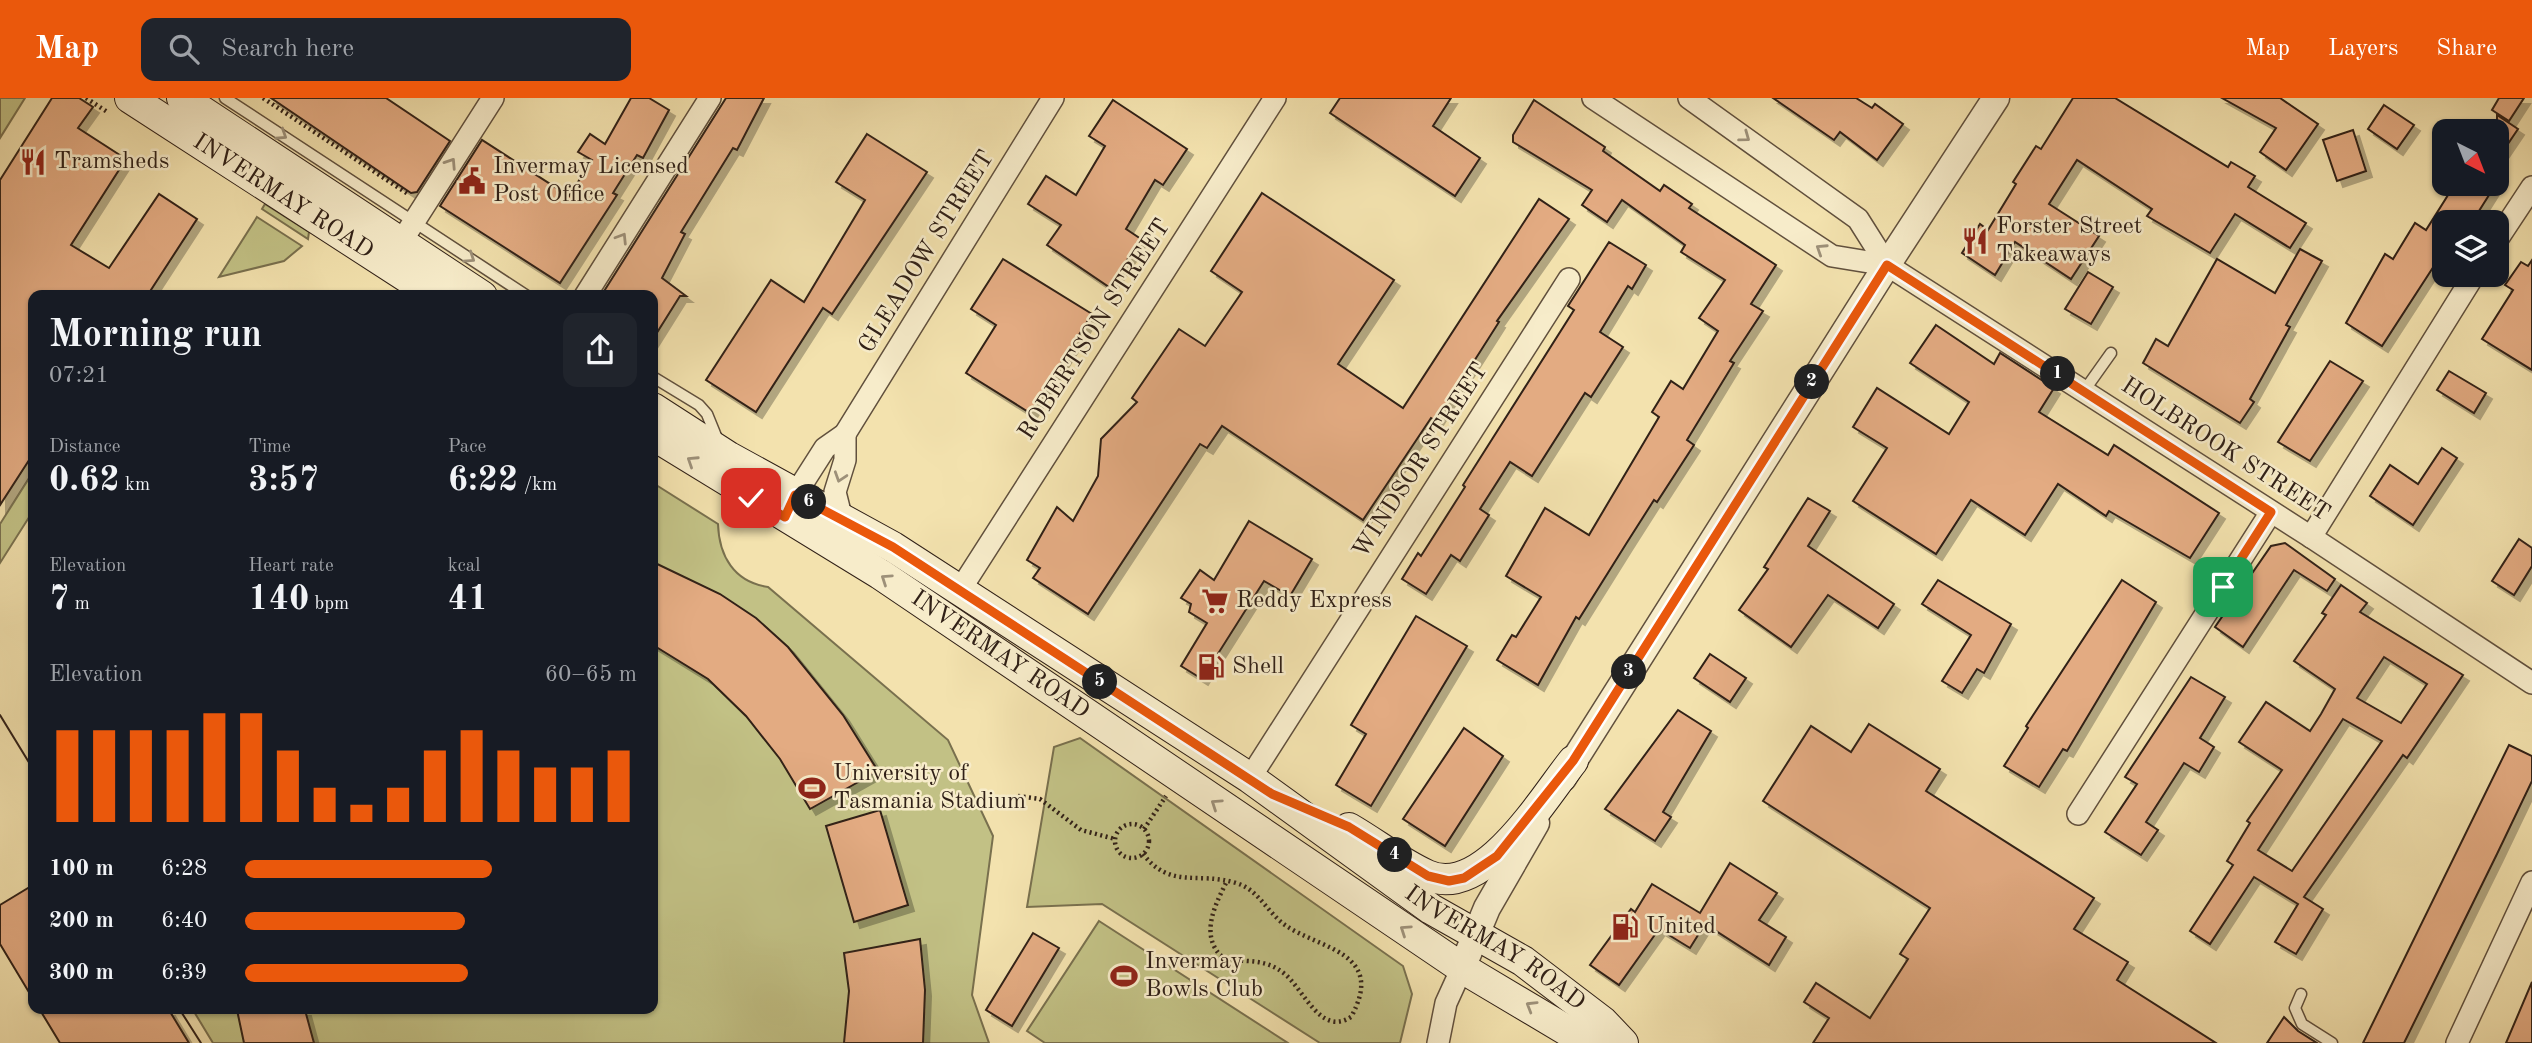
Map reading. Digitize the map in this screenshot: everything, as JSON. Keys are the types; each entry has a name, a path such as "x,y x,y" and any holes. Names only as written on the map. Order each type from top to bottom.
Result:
{"main road":[{"name":"INVERMAY ROAD","path":"130,98 427,290"},
{"name":"INVERMAY ROAD","path":"184,98 274,160 411,221 476,290"},
{"path":"274,160 284,181 338,219 341,226 339,233"},
{"path":"411,221 400,257 445,290"},
{"name":"INVERMAY ROAD","path":"658,411 729,457 880,574 1178,778 1462,968 1588,1043"},
{"name":"INVERMAY ROAD","path":"658,438 790,506 842,520 893,547 1261,786 1431,909 1523,961 1603,1022 1622,1043"},
{"path":"1261,786 1349,827 1428,876 1449,881 1464,878 1497,856 1573,761"}],"street":[{"path":"411,221 493,98"},
{"path":"589,290 710,98"},
{"name":"GLEADOW STREET","path":"790,506 825,448 845,434 1053,98"},
{"name":"ROBERTSON STREET","path":"960,590 1275,98"},
{"name":"HOLBROOK STREET","path":"1593,98 1832,256 1887,265 2311,537 2532,683"},
{"name":"HOLBROOK STREET","path":"1689,98 1858,219 1887,265"},
{"path":"1438,1043 1446,1003 1488,908 1573,761 1996,98"},
{"path":"2509,222 2532,187"},
{"name":"WINDSOR STREET","path":"1261,786 1569,279"},
{"path":"2311,537 2467,287"},
{"name":"GLEADOW STREET","path":"842,520 835,492 845,460 845,434"},
{"path":"2078,814 2271,512"},
{"path":"2457,1043 2532,882"}],"lane":[{"path":"225,98 518,290"},
{"path":"2084,391 2111,353"},
{"path":"658,379 698,405 707,414 729,457"},
{"path":"2301,994 2295,1008 2298,1018 2332,1043"}],"path":[{"path":"263,98 411,221"},
{"path":"1143,828 1178,778"},
{"path":"1018,796 1040,799 1081,830 1115,839"},
{"path":"1127,825 1143,828 1149,844 1143,855 1132,858 1122,855 1116,846 1118,831 1127,825"},
{"path":"1143,855 1156,869 1170,877 1227,881 1254,892 1286,925 1330,945 1349,959 1359,976 1360,989 1351,1017 1336,1023 1324,1020 1277,968 1252,960 1225,958 1216,950 1210,928 1214,906 1227,881"}],"shaded area":[{"path":"0,98 25,98 0,138"},
{"path":"265,204 309,232 308,239 262,209"},
{"path":"257,217 302,246 284,261 219,277"},
{"path":"28,480 28,519 0,563 0,524"},
{"name":"University of Tasmania Stadium","path":"658,486 718,524 725,557 738,573 746,580 768,587 948,740 993,836 972,995 989,1043 213,1043 195,1014 658,1014"},
{"path":"1080,738 1403,966 1412,994 1400,1043 1320,1043 1102,904 1027,907 1054,747"},
{"name":"Invermay Bowls Club","path":"1099,921 1288,1043 1045,1043 1027,1031"}],"building":[{"path":"52,98 79,98 93,107 78,128 126,159 71,245 109,268 159,194 197,219 151,290 28,290 28,462 0,505 0,180"},
{"path":"271,98 386,98 450,141 417,192 411,193"},
{"path":"631,98 649,98 669,110 643,158 637,155 613,193 617,195 560,283 440,206 482,140 569,196 592,160 578,152 590,134 605,144"},
{"path":"726,98 764,98 737,150 733,148 681,232 685,234 662,278 686,296 680,296 658,331 658,290 605,290"},
{"path":"1340,98 1451,98 1433,126 1480,158 1455,196 1330,113"},
{"path":"1773,98 1856,98 1872,108 1875,104 1903,124 1877,160 1840,132 1834,140"},
{"path":"2073,98 2115,98 2228,167 2231,162 2255,176 2248,187 2306,223 2290,248 2235,214 2210,253 2147,216 2152,209 2077,160 2049,204 2099,236 2071,279 2015,242 1995,275 1962,253 1980,224 1988,230 2016,184 2013,182 2036,146 2041,149"},
{"path":"2222,98 2280,98 2318,124 2286,170 2260,152 2276,128"},
{"path":"2499,98 2524,98 2510,119 2492,110"},
{"path":"1113,100 1187,149 1163,185 1155,180 1126,229 1141,239 1109,287 1047,245 1061,225 1028,204 1046,176 1076,195 1105,146 1089,136"},
{"path":"1534,100 1605,147 1603,151 1660,191 1664,185 1692,204 1689,208 1776,265 1751,304 1763,311 1730,361 1734,363 1687,440 1694,445 1657,502 1654,500 1579,619 1576,617 1538,685 1497,660 1512,635 1516,637 1541,597 1506,576 1545,508 1589,535 1659,417 1652,412 1671,381 1683,389 1718,331 1699,318 1725,280 1681,252 1685,245 1622,200 1607,222 1582,205 1592,190 1513,142 1513,135"},
{"path":"2384,105 2414,125 2397,149 2368,129"},
{"path":"2510,124 2518,129 2510,141"},
{"path":"2353,130 2366,171 2337,181 2323,140"},
{"path":"867,134 927,172 832,314 823,308 756,412 706,380 771,280 804,302 865,200 836,182"},
{"path":"1262,193 1394,280 1338,364 1403,408 1539,199 1569,219 1497,321 1499,322 1436,421 1431,418 1363,520 1222,426 1207,448 1200,444 1088,614 1033,578 1040,568 1027,560 1057,507 1073,521 1098,476 1101,439 1137,402 1132,398 1179,329 1205,346 1242,292 1211,271"},
{"path":"2447,196 2488,196 2480,210 2439,210"},
{"path":"2432,220 2432,269 2382,346 2346,323 2385,254 2393,259 2415,223 2426,230"},
{"path":"1609,242 1646,265 1632,289 1628,286 1600,332 1623,347 1591,397 1585,393 1532,476 1510,462 1480,509 1489,515 1460,561 1451,555 1426,594 1402,579 1418,553 1421,556 1574,310 1568,306"},
{"path":"2300,249 2322,261 2286,325 2290,327 2250,399 2254,402 2240,423 2143,363 2156,339 2168,346 2217,259 2275,293"},
{"path":"1003,259 1092,314 1030,413 966,373 996,325 971,309"},
{"path":"2532,260 2532,370 2482,339 2513,290 2508,287 2509,279 2521,262 2528,266"},
{"path":"2088,272 2113,287 2091,324 2065,309"},
{"path":"1936,325 1994,364 2000,353 2054,388 2039,412 2108,455 2114,445 2219,513 2190,558 2109,511 2106,516 2058,484 2025,535 1971,500 1936,554 1853,501 1887,448 1853,427 1877,388 1949,434 1969,402 1910,363"},
{"path":"2330,361 2363,381 2310,461 2278,442"},
{"path":"2449,371 2486,393 2474,413 2437,390"},
{"path":"2442,448 2457,458 2413,525 2370,496 2390,465 2418,484"},
{"path":"1808,498 1830,511 1808,546 1894,604 1878,628 1828,595 1791,647 1739,610 1768,569 1764,567"},
{"path":"1249,521 1312,559 1290,596 1264,581 1202,679 1181,666 1207,623 1189,612 1191,604 1181,598 1200,570 1214,580"},
{"path":"2519,539 2532,548 2532,566 2514,595 2492,581"},
{"path":"2285,543 2335,579 2327,591 2294,570 2243,647 2215,627 2271,546"},
{"path":"658,564 720,594 756,618 788,647 843,715 878,771 810,809 780,759 746,716 708,679 658,648"},
{"path":"1938,580 2011,624 1984,673 1977,669 1962,693 1942,681 1971,635 1922,604"},
{"path":"2122,580 2156,602 2067,751 2063,749 2039,787 2004,766 2028,728 2026,726"},
{"path":"2341,585 2367,603 2360,612 2463,675 2407,758 2403,755 2304,897 2323,909 2296,954 2275,942 2298,904 2254,877 2210,944 2190,931 2233,865 2227,861 2250,823 2247,821 2282,770 2239,742 2266,702 2310,731 2321,714 2335,689 2294,661 2326,615 2322,613","holes":["2384,657 2427,684 2401,723 2357,698","2343,719 2382,741 2292,871 2258,850"]},
{"path":"1416,616 1467,646 1371,806 1336,785 1366,734 1351,725"},
{"path":"1710,654 1746,678 1730,702 1694,678"},
{"path":"2191,677 2225,697 2200,738 2214,747 2199,772 2184,763 2146,822 2158,830 2141,855 2105,832 2137,784 2125,777"},
{"path":"1678,710 1711,731 1663,812 1671,817 1655,841 1605,809"},
{"path":"1869,724 1940,769 1926,791 2094,898 2074,929 2128,962 2117,980 2216,1043 1813,1043 1829,1018 1804,1002 1816,983 1870,1018 1908,959 1900,954 1930,908 1763,801 1811,726 1851,752"},
{"path":"1464,728 1503,756 1445,846 1403,819"},
{"path":"2509,745 2532,756 2532,781 2497,854 2404,1043 2363,1043"},
{"path":"880,810 908,905 854,922 826,826"},
{"path":"1730,863 1777,893 1759,920 1786,937 1769,965 1705,924 1690,948 1659,929 1619,985 1590,965 1631,909 1635,912 1652,884 1700,913"},
{"path":"28,888 28,991 0,944 0,905"},
{"path":"1033,933 1059,948 1012,1026 986,1010"},
{"path":"920,939 925,990 923,1043 844,1043 849,991 844,953"},
{"path":"2532,982 2532,1043 2506,1043"},
{"path":"42,1014 171,1014 189,1043 60,1043"},
{"path":"238,1014 306,1014 314,1043 244,1043"},
{"path":"2284,1017 2298,1031 2317,1043 2267,1043"}],"tram line":[{"path":"0,715 28,761"},
{"path":"183,1014 201,1043"}],"place":[{"name":"Tramsheds","path":"33,162"},
{"name":"Invermay Licensed Post Office","path":"472,181"},
{"name":"Forster Street Takeaways","path":"1975,241"},
{"name":"Reddy Express","path":"1215,601"},
{"name":"Shell","path":"1211,667"},
{"name":"University of Tasmania Stadium","path":"812,788"},
{"name":"United","path":"1625,927"},
{"name":"Invermay Bowls Club","path":"1124,976"}],"route":[{"path":"751,498 785,517 795,495 893,547 1272,794 1349,827 1428,876 1449,881 1464,878 1497,856 1573,761 1887,265 2271,512 2223,587"}]}
